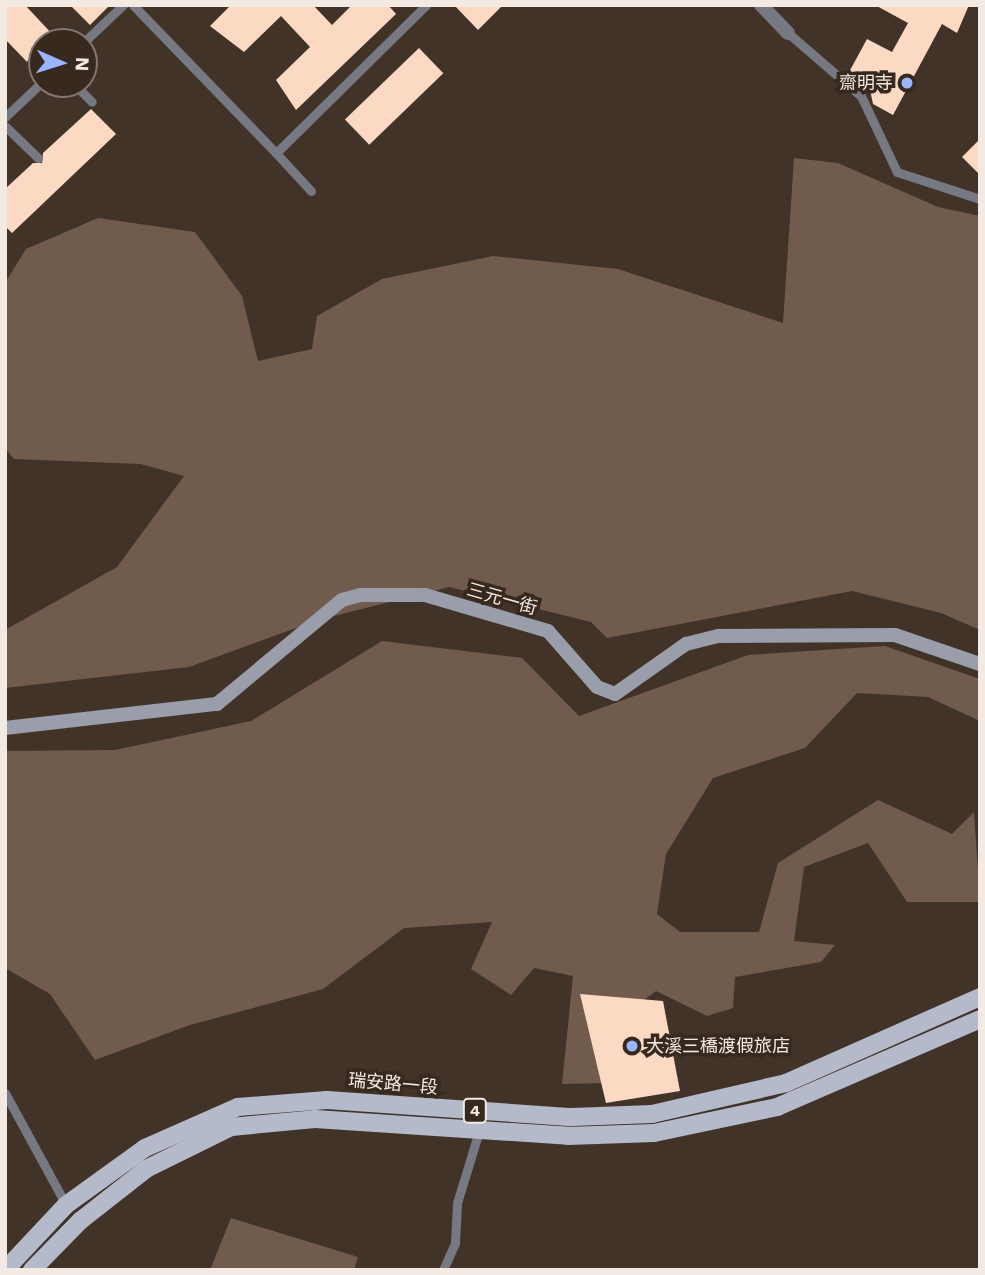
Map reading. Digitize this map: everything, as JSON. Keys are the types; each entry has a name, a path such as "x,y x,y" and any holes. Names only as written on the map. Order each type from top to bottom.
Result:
{"main road":[{"name":"瑞安路一段","path":"32,1270 80,1221 146,1170 231,1127 315,1119 480,1121 652,1114 728,1101 786,1083 980,997"},
{"name":"瑞安路一段","path":"5,1270 66,1205 145,1148 238,1107 327,1100 480,1121 654,1133 717,1122 843,1081 980,1019"}],"street":[{"path":"761,5 788,33"},
{"name":"三元一街","path":"5,728 217,704 342,600 374,594 425,595 548,631 597,687 615,694 686,644 719,636 895,635 980,664"}],"lane":[{"path":"98,29 123,5"},
{"path":"132,5 311,191"},
{"path":"276,153 426,5"},
{"path":"788,33 861,96 897,172 980,199"},
{"path":"5,117 28,95"},
{"path":"88,98 92,102"},
{"path":"5,127 38,158"},
{"path":"5,1093 66,1205"},
{"path":"443,1270 480,1121"}],"shaded area":[{"path":"794,158 838,163 938,207 980,216 980,630 941,613 852,591 607,638 591,622 449,587 318,620 189,667 5,688 5,630 117,567 184,476 141,464 14,459 5,448 5,283 26,249 98,218 195,232 242,296 258,361 312,349 317,316 382,279 493,256 618,269 783,323"},
{"path":"382,641 522,658 579,716 748,655 885,646 980,679 980,721 928,697 857,693 805,748 713,778 666,854 657,914 680,932 759,932 778,863 878,800 952,834 974,812 980,902 907,902 868,843 804,867 794,941 835,945 821,962 735,977 733,1008 707,1016 656,991 640,1003 650,1082 562,1084 573,976 534,968 511,995 471,969 492,922 404,928 323,989 190,1025 95,1060 50,994 5,968 5,751 115,750 251,721"},
{"path":"231,1218 358,1257 354,1270 210,1270"}],"building":[{"path":"5,5 25,5 47,28 28,28 27,62 5,39"},
{"path":"70,5 110,5 90,25"},
{"path":"231,5 313,5 332,25 352,5 388,5 396,14 296,110 276,80 310,47 281,16 244,52 210,26"},
{"path":"454,5 503,5 478,30"},
{"path":"875,5 969,5 957,33 942,24 893,115 873,104 869,85 848,74 867,39 892,52 908,23"},
{"path":"419,48 443,73 369,145 345,120"},
{"path":"91,109 116,134 12,233 5,226 5,189 33,163 42,163 43,153"},
{"path":"980,139 980,175 962,157"},
{"name":"大溪三橋渡假旅店","path":"580,994 663,1001 680,1091 606,1103"}],"place":[{"name":"齋明寺","path":"907,83"},
{"name":"大溪三橋渡假旅店","path":"632,1046"}]}
